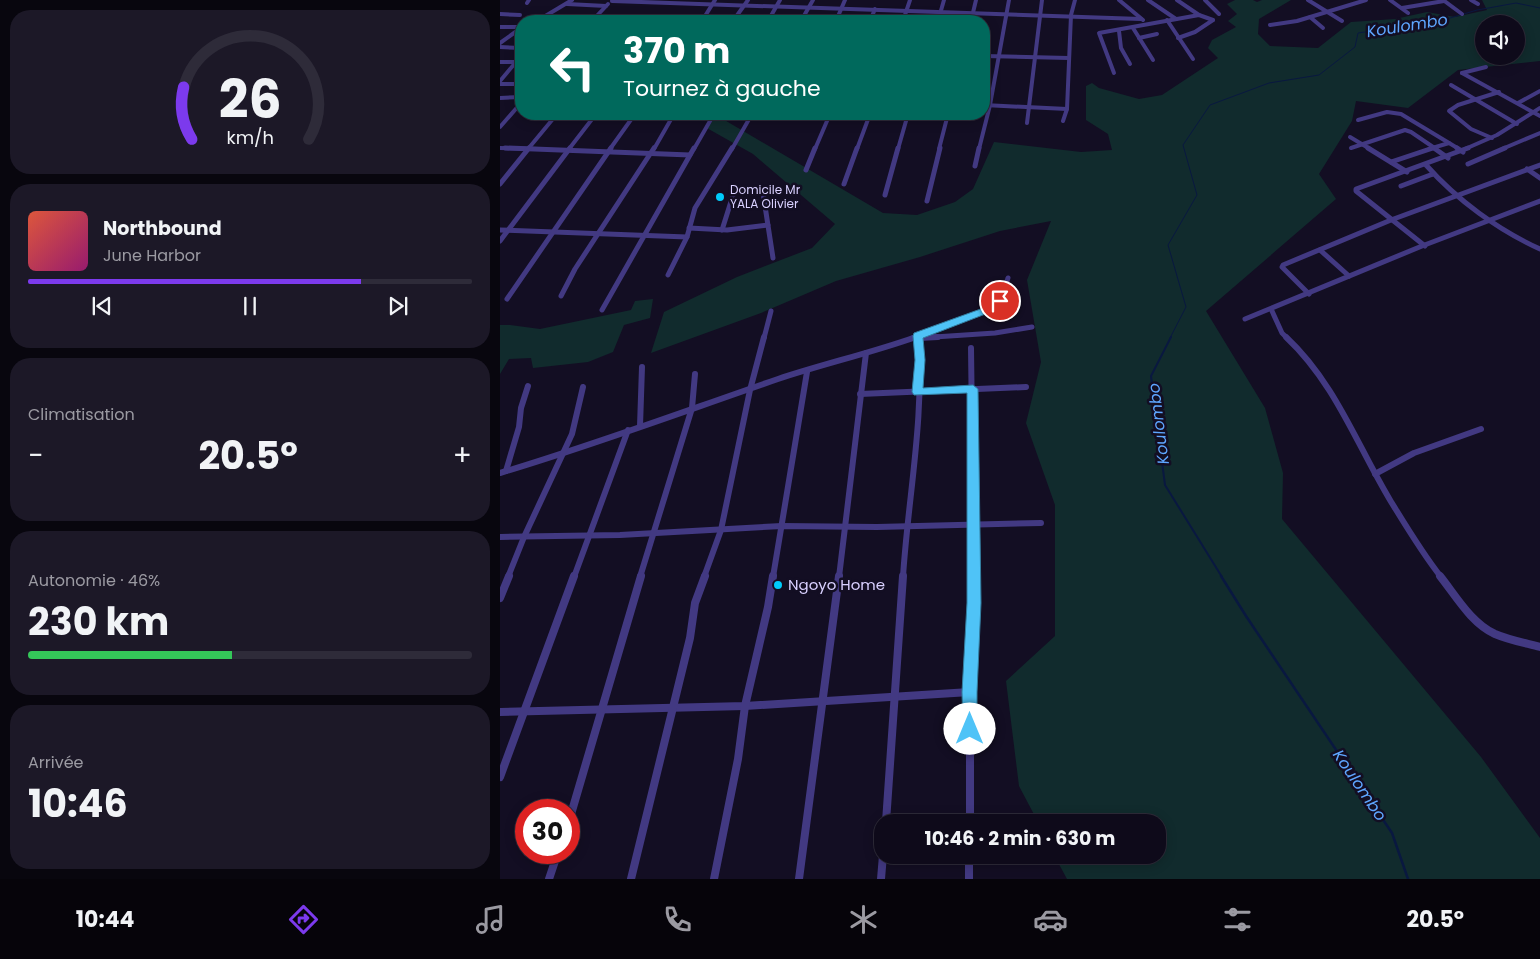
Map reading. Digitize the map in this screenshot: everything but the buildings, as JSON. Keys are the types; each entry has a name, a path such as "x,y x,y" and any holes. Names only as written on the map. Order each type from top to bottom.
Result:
{"street":[{"path":"548,15 572,0"},
{"path":"598,15 612,0 1141,19"},
{"path":"706,15 716,0"},
{"path":"737,15 748,0"},
{"path":"771,15 780,0"},
{"path":"805,15 813,0"},
{"path":"838,15 845,0"},
{"path":"905,15 910,0"},
{"path":"940,15 944,0"},
{"path":"972,15 976,0"},
{"path":"1010,0 990,105 1067,109"},
{"path":"1027,123 1042,0"},
{"path":"1063,121 1067,109 1071,15 1075,0"},
{"path":"1119,0 1147,24"},
{"path":"1148,0 1176,18"},
{"path":"1177,0 1198,15 1213,20 1195,32 1178,38"},
{"path":"1205,0 1219,14"},
{"path":"1308,0 1342,21"},
{"path":"1270,25 1310,17 1366,0"},
{"path":"1390,0 1408,12"},
{"path":"1419,0 1424,4"},
{"path":"1402,8 1443,0 1462,14"},
{"path":"1471,0 1478,4"},
{"path":"1345,1 1351,4"},
{"path":"567,4 606,6"},
{"path":"872,15 875,9"},
{"path":"500,14 520,15"},
{"path":"1114,73 1099,34 1198,15"},
{"path":"1310,17 1323,28"},
{"path":"1167,20 1193,59"},
{"path":"500,27 515,28"},
{"path":"1133,28 1153,60"},
{"path":"1119,31 1121,48 1130,64"},
{"path":"502,41 515,32"},
{"path":"1138,38 1157,34"},
{"path":"500,48 515,48"},
{"path":"990,56 1069,58"},
{"path":"500,62 515,62"},
{"path":"500,83 515,63"},
{"path":"1486,67 1462,73 1540,116"},
{"path":"500,83 515,84"},
{"path":"1452,85 1517,124"},
{"path":"1518,103 1540,90"},
{"path":"1492,138 1471,129 1449,111 1458,105 1499,92"},
{"path":"500,98 515,98"},
{"path":"1425,246 1355,190 1463,152 1517,124 1540,108"},
{"path":"500,127 515,111"},
{"path":"1358,120 1386,112 1396,113 1416,122 1463,152"},
{"path":"500,184 552,120"},
{"path":"500,241 591,120"},
{"path":"507,299 631,120"},
{"path":"562,296 575,269 651,154 671,120"},
{"path":"602,310 642,236 710,120"},
{"path":"668,275 687,237 695,208 700,198 714,180 749,120"},
{"path":"806,170 827,120"},
{"path":"844,184 868,120"},
{"path":"885,195 906,120"},
{"path":"926,200 946,120"},
{"path":"975,166 986,120"},
{"path":"1351,148 1405,130 1412,132 1448,158"},
{"path":"1468,164 1540,133"},
{"path":"1350,137 1407,172"},
{"path":"1391,162 1449,143"},
{"path":"500,148 690,155"},
{"path":"1426,165 1432,174 1491,219 1521,240 1540,248"},
{"path":"1309,294 1282,266 1392,220 1540,165"},
{"path":"1528,169 1540,178"},
{"path":"1401,186 1432,174"},
{"path":"722,230 734,192"},
{"path":"763,193 773,258"},
{"path":"1245,319 1272,310 1349,276 1540,201"},
{"path":"690,228 722,230 768,225"},
{"path":"500,230 687,237"},
{"path":"1320,250 1349,276"},
{"path":"503,472 560,455 692,408 918,337 992,308 1002,298 1008,278"},
{"path":"1272,310 1282,333 1311,362 1333,394 1375,474 1405,524 1469,614 1485,628 1496,634 1540,647"},
{"path":"631,879 690,638 696,603 721,530 750,390 771,311"},
{"path":"918,337 995,333 1032,327"},
{"path":"887,814 906,525 914,471 920,360 918,337"},
{"path":"970,348 973,389 974,603 970,692 970,814"},
{"path":"799,879 866,353"},
{"path":"640,426 642,367"},
{"path":"714,879 735,778 745,706 768,607 807,372"},
{"path":"576,799 653,533 692,408 695,374"},
{"path":"503,472 519,427 521,408 528,386"},
{"path":"500,598 560,455 572,434 583,387"},
{"path":"860,394 1026,387"},
{"path":"500,777 628,430"},
{"path":"1375,474 1414,453 1481,430"},
{"path":"500,537 590,536 782,526 844,527 1042,523"},
{"path":"500,712 745,706 970,692"},
{"path":"549,879 554,864"},
{"path":"881,879 882,864"},
{"path":"969,864 969,879"}],"green space":[{"path":"1235,0 1253,0 1257,2 1262,0 1291,0 1259,19 1258,34 1270,46 1318,48 1351,22 1395,19 1427,12 1455,17 1487,10 1482,0 1540,0 1540,61 1525,63 1525,15 1475,15 1475,65 1504,65 1458,70 1408,108 1356,101 1352,121 1319,174 1336,199 1206,311 1265,408 1283,473 1282,519 1481,757 1540,838 1540,879 1067,879 1059,864 1166,864 1166,814 1034,814 1019,786 1006,681 1055,636 1055,505 1026,423 1041,362 1027,280 1051,221 1000,231 920,257 836,281 761,313 651,353 664,312 737,277 812,248 835,224 753,154 705,127 711,120 725,120 883,213 917,215 955,202 973,189 994,142 1081,152 1112,150 1108,134 1086,120 1086,86 1092,83 1099,88 1139,99 1162,95 1218,58 1208,48 1212,40 1236,27 1228,21 1237,14 1227,4"},
{"path":"653,299 650,318 624,325 613,352 588,362 533,368 531,358 509,359 500,374 500,325 540,329 631,310 635,301"}],"waterway":[{"name":"Koulombo","path":"1170,338 1186,307 1168,245 1197,195 1183,145 1210,105 1269,83 1319,75 1355,47 1358,33 1440,21 1477,10 1516,3 1540,8"},
{"name":"Koulombo","path":"1171,337 1151,376 1165,485 1222,577"},
{"name":"Koulombo","path":"1221,576 1392,833 1408,879"}],"place":[{"name":"Domicile Mr YALA Olivier","path":"720,197"},
{"name":"Ngoyo Home","path":"778,585"}],"route":[{"path":"970,729 974,603 973,389 918,392 920,360 918,336 992,308 1000,301"}]}
